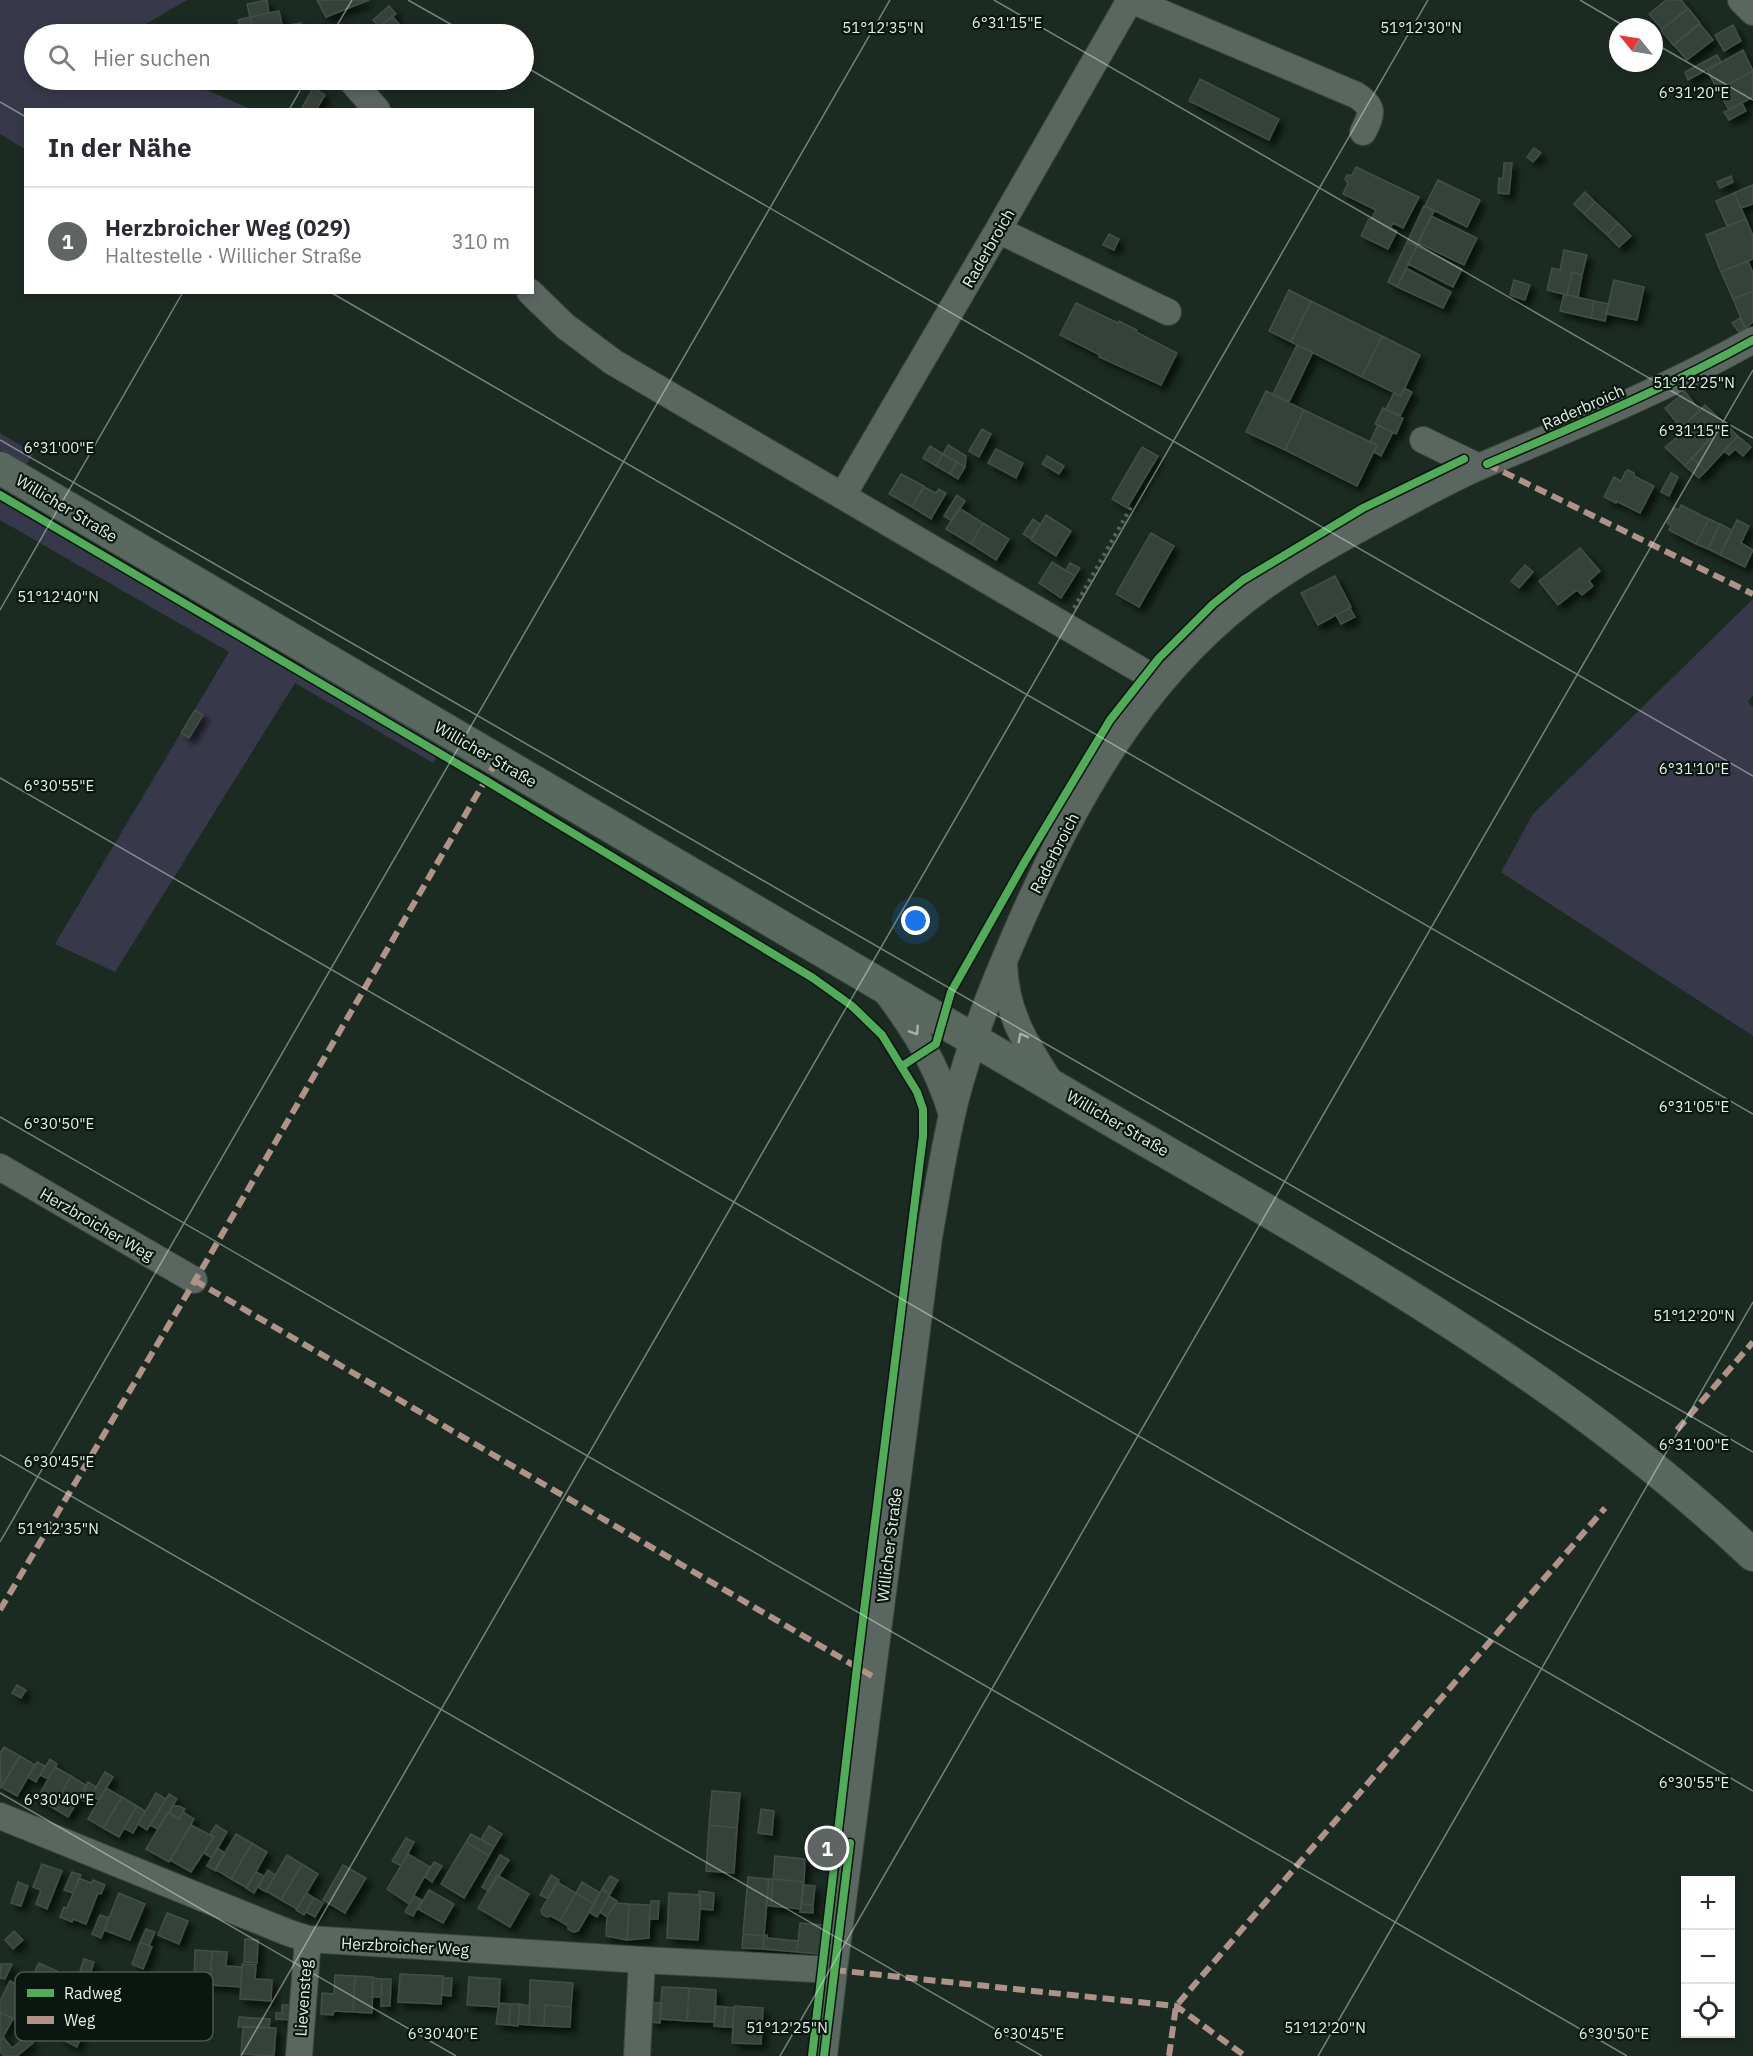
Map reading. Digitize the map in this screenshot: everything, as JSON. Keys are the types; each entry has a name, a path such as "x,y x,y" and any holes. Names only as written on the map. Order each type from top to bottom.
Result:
{"main road":[{"name":"Willicher Straße","path":"0,468 1415,1300 1550,1389 1663,1475 1753,1555"}],"street":[{"path":"1130,0 1356,95 1367,103 1370,110 1370,118 1363,132"},
{"name":"Raderbroich","path":"843,495 1130,0"},
{"path":"1741,0 1753,12"},
{"path":"360,90 375,108"},
{"path":"998,230 1168,312"},
{"path":"532,294 565,326 613,362 1161,682"},
{"name":"Raderbroich","path":"974,1039 1004,960 1050,859 1074,813 1127,727 1161,682 1192,646 1216,623 1269,582 1371,522 1479,467 1689,374 1753,340"},
{"path":"1424,440 1479,467"},
{"path":"1004,960 1007,992 1018,1029 1053,1086"},
{"path":"880,984 910,1023 926,1050 940,1080 952,1115"},
{"name":"Willicher Straße","path":"824,2056 929,1237 952,1115 974,1039"},
{"name":"Herzbroicher Weg","path":"0,1167 194,1280"},
{"name":"Herzbroicher Weg","path":"0,1816 308,1939 834,1970"},
{"name":"Lievensteg","path":"299,2056 308,1939"},
{"path":"637,2056 642,1960"}],"path":[{"path":"1064,624 1131,507"}],"shaded area":[{"path":"0,0 187,0 146,24 24,24 24,90 206,90 249,108 24,108 24,148 0,134"},
{"path":"0,433 34,453 25,466 0,450"},
{"path":"0,501 437,756 433,763 295,683 115,972 55,944 229,652 0,520"},
{"path":"1753,599 1753,695 1748,702 1753,707 1753,1036 1501,872 1533,814"},
{"path":"306,663 475,763 478,772 304,669"}],"building":[{"path":"267,0 269,13 250,17 247,4"},
{"path":"317,0 369,0 326,17"},
{"path":"1666,0 1681,0 1688,9 1663,28 1663,18 1652,18 1649,14"},
{"path":"389,6 396,14 383,24 376,24 373,20"},
{"path":"1688,8 1700,23 1673,45 1663,32 1663,28"},
{"path":"279,11 282,24 252,24 250,17"},
{"path":"392,16 399,24 383,24"},
{"path":"250,17 252,24 239,24 238,20"},
{"path":"1700,24 1713,40 1687,60 1674,45"},
{"path":"1733,25 1741,41 1724,51 1715,35"},
{"path":"1743,50 1753,71 1718,90 1707,70"},
{"path":"1717,55 1721,62 1688,80 1685,72"},
{"path":"1753,71 1753,97 1729,110 1718,90"},
{"path":"1200,79 1279,119 1269,140 1189,101"},
{"path":"312,90 325,95 317,108 302,108"},
{"path":"1742,103 1746,111 1729,120 1724,112"},
{"path":"1534,148 1541,153 1533,162 1527,157"},
{"path":"1504,163 1512,163 1509,194 1498,193 1499,178 1503,179"},
{"path":"1356,167 1419,197 1403,228 1393,223 1390,228 1372,218 1376,210 1343,194 1348,183 1345,179 1347,175 1352,175"},
{"path":"1731,176 1733,182 1720,188 1717,182"},
{"path":"1438,180 1480,200 1467,227 1425,206"},
{"path":"1753,185 1753,204 1741,208 1734,193"},
{"path":"1585,192 1595,202 1584,214 1574,204"},
{"path":"1734,193 1746,219 1727,226 1716,201"},
{"path":"1595,202 1618,223 1607,235 1584,214"},
{"path":"1424,206 1434,211 1417,246 1407,242"},
{"path":"1431,216 1477,238 1464,265 1418,243"},
{"path":"1372,218 1397,231 1388,249 1361,236 1369,219"},
{"path":"1746,219 1753,236 1753,259 1721,272 1706,235"},
{"path":"1618,223 1631,236 1619,247 1607,235"},
{"path":"1109,234 1119,239 1114,250 1103,245"},
{"path":"1407,242 1417,246 1397,287 1388,282"},
{"path":"1417,246 1462,269 1453,287 1408,264"},
{"path":"1564,250 1587,255 1582,275 1572,272 1567,295 1547,290 1552,268 1560,270"},
{"path":"1748,261 1753,273 1753,291 1733,299 1721,272"},
{"path":"1406,268 1451,292 1443,308 1397,287"},
{"path":"1572,272 1582,275 1578,297 1567,295"},
{"path":"1514,280 1530,285 1525,300 1510,295"},
{"path":"1614,280 1644,287 1637,320 1606,314"},
{"path":"1289,290 1311,301 1291,342 1269,331"},
{"path":"1753,291 1753,322 1745,328 1733,299"},
{"path":"1564,294 1594,301 1591,318 1560,311"},
{"path":"1311,301 1382,336 1362,377 1291,342"},
{"path":"1594,301 1609,304 1605,321 1591,318"},
{"path":"1076,303 1118,323 1119,321 1177,353 1161,385 1099,357 1100,355 1060,335"},
{"path":"1740,318 1745,328 1739,332 1732,323"},
{"path":"1382,336 1420,355 1401,396 1362,377"},
{"path":"1297,345 1313,352 1289,402 1273,394"},
{"path":"1404,388 1412,392 1400,416 1386,409 1394,393 1401,396"},
{"path":"1266,391 1304,410 1285,450 1246,432"},
{"path":"1685,392 1700,411 1681,428 1665,408"},
{"path":"1705,405 1724,423 1711,438 1700,427 1689,436 1682,427"},
{"path":"1383,408 1403,418 1396,434 1375,424"},
{"path":"1304,410 1377,445 1357,486 1285,450"},
{"path":"1724,423 1738,436 1706,471 1692,458"},
{"path":"1378,425 1393,432 1381,456 1374,452 1377,445 1370,442"},
{"path":"1700,427 1711,438 1685,466 1665,447 1685,431 1689,436"},
{"path":"982,429 991,434 979,457 969,451"},
{"path":"1738,436 1751,447 1743,456 1735,449 1729,455 1724,451"},
{"path":"948,445 966,456 965,467 943,454"},
{"path":"930,446 943,454 936,466 923,458"},
{"path":"1142,447 1158,456 1127,508 1112,499"},
{"path":"996,449 1023,463 1016,478 988,463"},
{"path":"943,454 957,462 950,474 936,466"},
{"path":"1047,456 1064,466 1059,474 1042,464"},
{"path":"1692,458 1706,471 1699,478 1685,466"},
{"path":"957,462 965,467 958,479 950,474"},
{"path":"1628,470 1634,473 1634,476 1654,486 1640,513 1604,497 1614,477 1621,481"},
{"path":"1671,473 1678,477 1669,496 1661,492"},
{"path":"901,474 924,486 912,507 889,494"},
{"path":"924,487 936,493 939,489 946,493 931,519 912,507"},
{"path":"957,495 965,501 952,521 944,516"},
{"path":"1681,505 1709,519 1696,544 1669,530 1671,526 1667,523 1674,508 1679,510"},
{"path":"959,508 983,523 971,544 946,529"},
{"path":"1046,515 1071,531 1056,556 1031,540"},
{"path":"1033,519 1040,524 1031,539 1023,534"},
{"path":"1709,519 1720,524 1708,549 1696,544"},
{"path":"1737,520 1749,526 1741,543 1753,550 1745,567 1720,555"},
{"path":"983,523 1009,539 996,560 971,544"},
{"path":"1720,524 1732,530 1720,555 1708,549"},
{"path":"1151,533 1174,546 1139,607 1116,594"},
{"path":"1580,548 1600,571 1589,581 1593,586 1582,595 1577,590 1558,605 1539,581"},
{"path":"1052,562 1075,576 1061,598 1039,583"},
{"path":"1070,563 1080,568 1075,576 1066,570"},
{"path":"1525,565 1533,572 1519,588 1511,581"},
{"path":"1335,576 1351,607 1318,625 1301,593"},
{"path":"1350,608 1355,617 1341,624 1336,615"},
{"path":"195,710 203,715 189,738 181,733"},
{"path":"17,1685 26,1690 21,1698 12,1693"},
{"path":"4,1747 20,1756 1,1787 0,1753"},
{"path":"20,1756 35,1765 17,1796 1,1787"},
{"path":"50,1759 57,1764 48,1779 40,1775"},
{"path":"37,1762 45,1766 36,1782 28,1777"},
{"path":"55,1767 71,1776 53,1808 37,1799"},
{"path":"105,1772 113,1777 99,1800 91,1796"},
{"path":"71,1776 87,1786 68,1817 53,1808"},
{"path":"88,1782 96,1787 87,1803 79,1798"},
{"path":"106,1788 122,1797 103,1828 88,1819"},
{"path":"712,1791 740,1793 737,1828 709,1825"},
{"path":"156,1793 166,1799 147,1830 138,1824"},
{"path":"169,1794 177,1799 158,1829 150,1825"},
{"path":"122,1797 137,1806 119,1837 103,1828"},
{"path":"137,1806 145,1811 133,1833 124,1828"},
{"path":"173,1806 185,1809 179,1819 169,1813"},
{"path":"761,1809 774,1811 772,1835 758,1833"},
{"path":"168,1812 179,1819 183,1812 194,1819 169,1862 146,1849"},
{"path":"191,1825 214,1837 191,1872 170,1860"},
{"path":"216,1825 227,1832 212,1858 204,1853 214,1837 210,1834"},
{"path":"709,1825 737,1828 734,1873 706,1871"},
{"path":"489,1826 502,1834 494,1847 481,1839"},
{"path":"236,1834 252,1843 231,1879 215,1869"},
{"path":"471,1834 494,1847 489,1856 466,1842"},
{"path":"406,1838 414,1842 401,1866 392,1861"},
{"path":"466,1842 489,1856 464,1898 441,1884"},
{"path":"252,1843 267,1852 247,1888 231,1879"},
{"path":"217,1848 225,1853 216,1871 207,1866"},
{"path":"408,1854 430,1867 409,1904 387,1889"},
{"path":"287,1855 302,1864 281,1900 266,1891"},
{"path":"500,1855 509,1860 489,1891 482,1887"},
{"path":"775,1856 805,1859 804,1882 773,1879"},
{"path":"434,1862 442,1866 432,1882 425,1877"},
{"path":"42,1864 62,1871 47,1909 36,1904 41,1890 33,1887"},
{"path":"302,1864 318,1874 297,1909 281,1900"},
{"path":"343,1865 366,1878 345,1913 323,1900"},
{"path":"268,1870 275,1875 266,1892 258,1887"},
{"path":"72,1872 81,1875 73,1893 64,1890"},
{"path":"256,1872 264,1876 254,1893 246,1888"},
{"path":"497,1875 529,1894 510,1927 478,1908"},
{"path":"551,1875 559,1880 548,1899 540,1895"},
{"path":"610,1876 618,1880 610,1894 602,1889"},
{"path":"748,1877 769,1879 764,1936 743,1934"},
{"path":"79,1878 105,1885 101,1894 98,1893 86,1924 60,1917 64,1907 67,1908"},
{"path":"769,1879 773,1879 771,1906 766,1905"},
{"path":"773,1879 804,1882 801,1909 771,1906"},
{"path":"18,1882 28,1886 21,1906 11,1903"},
{"path":"557,1882 576,1893 560,1921 551,1916 547,1917 542,1914 541,1910"},
{"path":"582,1882 600,1893 594,1904 576,1893"},
{"path":"803,1885 815,1886 813,1905 801,1904"},
{"path":"602,1889 610,1894 597,1917 589,1912"},
{"path":"429,1890 454,1904 443,1923 418,1909"},
{"path":"699,1891 714,1893 713,1910 700,1909"},
{"path":"119,1893 145,1904 130,1940 104,1930"},
{"path":"306,1893 314,1898 304,1915 296,1910"},
{"path":"576,1893 594,1904 578,1931 573,1932 560,1921"},
{"path":"669,1893 701,1895 698,1940 667,1938"},
{"path":"414,1896 422,1900 413,1916 405,1912"},
{"path":"609,1896 617,1901 607,1917 600,1912"},
{"path":"314,1898 323,1903 315,1917 306,1912"},
{"path":"651,1901 659,1901 658,1919 649,1919"},
{"path":"616,1903 629,1904 627,1940 606,1936 607,1917"},
{"path":"629,1904 650,1905 649,1938 627,1940"},
{"path":"801,1904 813,1905 813,1913 800,1912"},
{"path":"167,1913 188,1921 179,1944 158,1935"},
{"path":"100,1915 109,1918 101,1938 92,1934"},
{"path":"800,1923 822,1925 820,1954 797,1952"},
{"path":"146,1929 155,1932 149,1946 140,1942"},
{"path":"14,1931 23,1940 13,1949 5,1940"},
{"path":"743,1934 764,1936 763,1949 742,1948"},
{"path":"764,1935 767,1935 767,1938 798,1941 797,1952 763,1949"},
{"path":"245,1939 258,1940 257,1963 244,1962"},
{"path":"140,1942 152,1947 143,1969 132,1964"},
{"path":"195,1950 212,1951 211,1972 194,1972"},
{"path":"212,1951 227,1952 226,1966 242,1967 241,1987 213,1985 213,1972 211,1972"},
{"path":"84,1959 94,1962 91,1972 80,1971"},
{"path":"39,1963 57,1971 57,1972 34,1972"},
{"path":"1,1964 12,1964 5,1979 0,1978"},
{"path":"242,1964 256,1965 255,1979 272,1980 271,2001 240,1999"},
{"path":"400,1974 443,1976 441,2004 398,2002"},
{"path":"335,1975 355,1976 353,2012 334,2011 333,2015 321,2014 322,1993 334,1994"},
{"path":"355,1976 373,1977 372,2013 353,2012"},
{"path":"469,1977 500,1979 499,2007 467,2005"},
{"path":"373,1978 382,1979 381,1997 372,1997"},
{"path":"443,1978 452,1978 451,1996 442,1995"},
{"path":"382,1979 391,1979 390,2006 381,2006"},
{"path":"530,1980 573,1983 571,2007 545,2005 544,2026 529,2025"},
{"path":"10,1981 15,1984 13,2019 0,2012 0,2001"},
{"path":"662,1987 689,1988 687,2021 660,2019"},
{"path":"689,1988 716,1990 715,2022 687,2021"},
{"path":"499,2003 510,2004 509,2025 496,2024"},
{"path":"652,2003 662,2003 660,2023 651,2022"},
{"path":"510,2004 520,2004 518,2026 509,2025"},
{"path":"520,2004 530,2006 529,2025 518,2024"},
{"path":"282,2005 291,2005 291,2020 276,2019 276,2013 282,2013"},
{"path":"545,2005 571,2007 570,2027 544,2026"},
{"path":"715,2006 725,2007 724,2027 714,2026"},
{"path":"734,2006 763,2008 761,2044 732,2043"},
{"path":"725,2007 734,2008 733,2027 724,2027"},
{"path":"0,2012 13,2019 0,2042"},
{"path":"239,2017 270,2019 269,2028 238,2027"},
{"path":"243,2026 276,2028 274,2056 241,2054"},
{"path":"3,2037 12,2048 21,2041 33,2043 17,2056 4,2056 0,2051 0,2042"},
{"path":"65,2041 79,2041 77,2047"}],"marked path":[{"path":"1487,464 1753,594"},
{"path":"0,1610 206,1262 497,760"},
{"path":"194,1280 872,1676"},
{"path":"1677,1430 1753,1342"},
{"path":"1169,2056 1176,2006 1605,1508"},
{"path":"834,1970 1176,2006 1245,2056"}],"cycle path":[{"path":"1487,464 1655,390 1753,340"},
{"path":"902,1066 936,1044 951,992 1024,863 1110,720 1159,658 1213,604 1243,580 1363,508 1464,459"},
{"path":"0,495 485,780 813,978 852,1006 882,1035 917,1092 923,1109 923,1136 857,1667 812,2056"},
{"path":"824,2056 850,1843"}],"place":[{"name":"Herzbroicher Weg (029)","path":"827,1848"}]}
